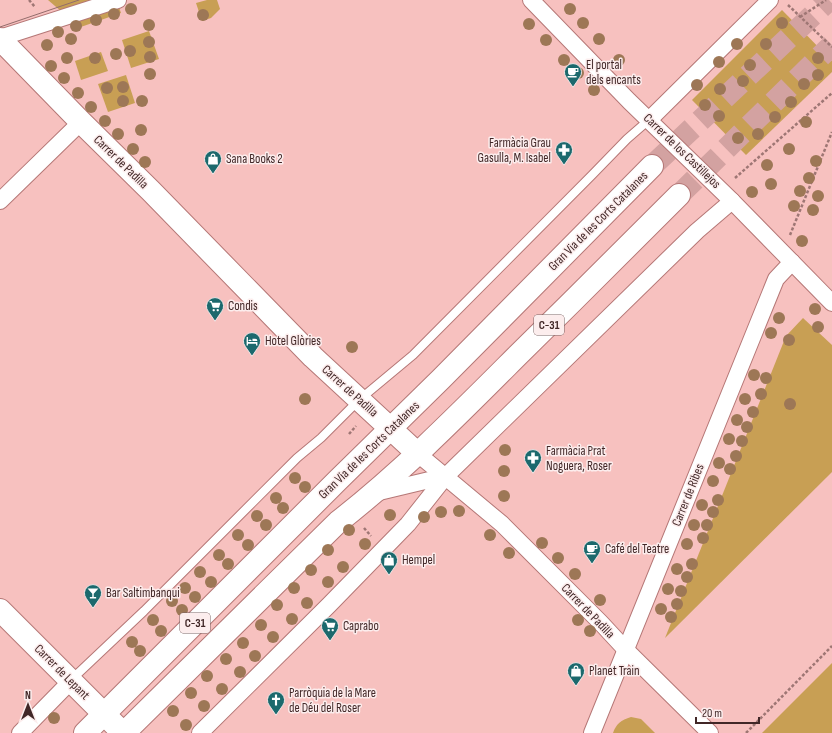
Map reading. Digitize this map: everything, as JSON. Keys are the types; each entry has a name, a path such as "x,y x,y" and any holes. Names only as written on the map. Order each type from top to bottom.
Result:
{"main road":[{"name":"Carrer de Padilla","path":"0,39 81,122 151,190 313,357 418,454"},
{"name":"Gran Via de les Corts Catalanes","path":"85,733 652,166"},
{"name":"C-31","path":"124,733 338,522 418,454 467,407 679,195"},
{"name":"Carrer de Lepant","path":"0,610 124,733"}],"street":[{"path":"0,39 118,0"},
{"name":"Carrer de los Castillejos","path":"531,0 629,101 732,201 832,302"},
{"path":"650,120 777,1"},
{"path":"0,201 81,122"},
{"path":"200,733 408,524 446,476 697,231 732,201"},
{"name":"Carrer de Ribes","path":"592,733 776,279 792,262"},
{"name":"Carrer de Padilla","path":"418,454 502,524 710,733"},
{"path":"373,493 446,476"},
{"path":"20,733 71,681"}],"lane":[{"path":"71,681 144,611 297,458 321,438 359,400 412,355 627,139 650,120"}],"path":[{"path":"29,0 36,7"},
{"path":"800,17 826,0"},
{"path":"777,1 800,17 832,47"},
{"path":"732,180 832,92"},
{"path":"794,226 832,132"},
{"path":"363,527 373,538"},
{"path":"746,733 832,646"}],"shaded area":[{"path":"48,0 98,0 62,12"},
{"path":"207,0 217,0 220,9 211,18 202,21 196,3"},
{"path":"119,7 121,13 75,29 73,23"},
{"path":"782,10 832,61 832,72 746,155 692,100"},
{"path":"149,31 159,59 131,68 122,40"},
{"path":"101,52 108,71 81,80 75,61"},
{"path":"126,75 135,103 108,112 98,84"},
{"path":"803,318 832,345 832,472 665,638 786,336"},
{"path":"832,663 832,733 762,733"},
{"path":"631,717 641,719 655,733 613,733 619,723"}],"tunnel":[{"path":"652,166 829,0"},
{"path":"679,195 832,45"}],"tram line":[{"path":"0,27 79,0"}],"place":[{"name":"El portal dels encants","path":"573,87"},
{"name":"Farmàcia Grau Gasulla, M. Isabel","path":"564,165"},
{"name":"Sana Books 2","path":"213,174"},
{"name":"Condis","path":"215,321"},
{"name":"Hotel Glòries","path":"252,356"},
{"name":"Farmàcia Prat Noguera, Roser","path":"533,473"},
{"name":"Café del Teatre","path":"592,564"},
{"name":"Hempel","path":"389,575"},
{"name":"Bar Saltimbanqui","path":"93,608"},
{"name":"Caprabo","path":"330,641"},
{"name":"Planet Train","path":"576,686"},
{"name":"Parròquia de la Mare de Déu del Roser","path":"276,715"}]}
